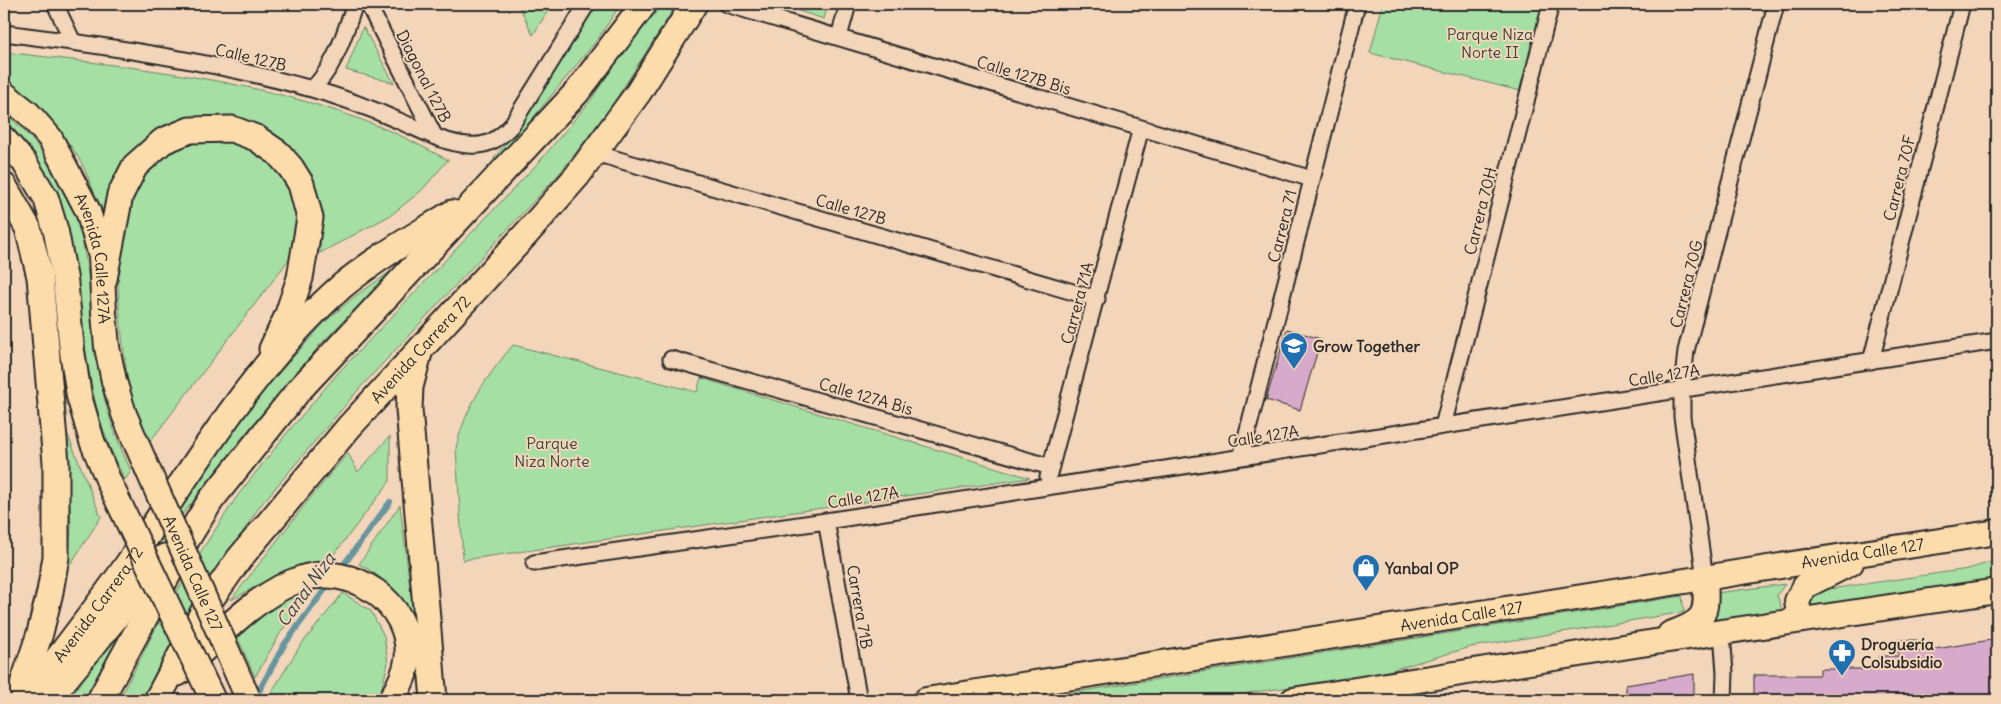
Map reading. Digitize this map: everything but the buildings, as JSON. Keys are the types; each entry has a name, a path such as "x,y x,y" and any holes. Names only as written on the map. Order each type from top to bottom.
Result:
{"highway":[{"name":"Avenida Carrera 72","path":"100,700 187,539 211,500 299,390 577,92 644,4"},
{"name":"Avenida Carrera 72","path":"161,692 208,603 240,559 349,427 527,233 595,153 638,93 694,4"},
{"path":"104,279 120,195 135,166 163,141 190,130 232,130 256,138 278,153 291,168 301,184 310,218 305,254 297,288 287,317 259,376"},
{"path":"4,186 28,228 40,277 56,463 56,557 40,632 17,700"},
{"name":"Avenida Carrera 72","path":"26,700 126,566 191,470 259,376 287,343 352,279 372,264 482,194"},
{"path":"421,347 414,369 409,409 434,700"},
{"path":"51,697 211,500"},
{"path":"161,692 250,608 275,590 302,578 323,575 350,578 374,589 393,608 405,632 408,658 402,684 391,700"}],"main road":[{"name":"Avenida Calle 127A","path":"4,94 28,113 50,138 74,180 88,211 97,236 104,279 107,347 114,381 124,414 137,445"},
{"name":"Avenida Calle 127A","path":"4,139 24,162 46,198 56,232 66,279 72,351 79,396 92,441 109,482 213,700"},
{"name":"Avenida Calle 127","path":"137,445 250,699"},
{"name":"Avenida Calle 127","path":"926,700 1997,532"},
{"path":"1800,620 1797,601 1805,586 1877,551"},
{"path":"1635,646 1681,630 1693,624 1703,615 1707,606 1705,578"},
{"path":"1293,700 1322,698 1722,632 1997,591"}],"street":[{"path":"55,4 73,42"},
{"path":"312,89 322,79 335,59 355,4"},
{"name":"Diagonal 127B","path":"368,4 435,138"},
{"name":"Calle 127B","path":"4,33 161,55 312,89 366,108 435,138 459,144 482,145 502,136 511,126 587,4"},
{"name":"Calle 127B Bis","path":"726,4 1312,179"},
{"path":"839,37 848,4"},
{"name":"Carrera 71","path":"1240,457 1357,4"},
{"name":"Carrera 70H","path":"1444,426 1551,4"},
{"name":"Carrera 70G","path":"1705,578 1682,417 1682,390 1686,351 1776,4"},
{"name":"Carrera 70F","path":"1871,361 1962,4"},
{"name":"Carrera 71A","path":"1045,487 1097,299 1141,128"},
{"name":"Calle 127B","path":"595,153 1097,299"},
{"name":"Calle 127A","path":"534,563 826,521 1997,341"},
{"name":"Calle 127A Bis","path":"671,359 1051,467"},
{"name":"Carrera 71B","path":"826,521 859,700"},
{"path":"1722,632 1725,673 1724,700"}],"green space":[{"path":"518,4 552,4 533,35"},
{"path":"594,4 621,4 597,40 496,163 494,158 511,137"},
{"path":"654,4 677,4 607,113 559,174 359,389 260,506 190,612 144,700 119,700 157,626 196,559 238,495 338,373 539,162 591,100"},
{"path":"777,4 828,4 824,19"},
{"name":"Parque Niza Norte II","path":"1383,4 1543,4 1520,91 1370,53"},
{"path":"363,27 394,83 346,70"},
{"path":"4,52 100,63 244,86 337,111 408,139 448,160 422,190 391,215 320,253 321,217 296,160 182,121 138,145 118,178 103,212 81,162 65,138 37,107 4,80"},
{"path":"4,112 47,157 66,189 74,209 80,230 90,288 97,360 102,388 114,430 131,471 125,480 105,435 95,399 86,350 72,246 63,213 50,182 31,152 4,123"},
{"path":"194,141 233,141 245,144 267,159 285,181 291,194 298,219 297,232 293,254 149,443 133,417 130,402 118,294 120,243 124,219 132,195 144,174 155,162 173,150"},
{"path":"394,269 320,345 250,428 48,687 209,463 268,385 325,322 354,297"},
{"name":"Parque Niza Norte","path":"513,345 697,392 701,378 1030,478 463,560 456,448 471,405 494,369"},
{"path":"65,428 101,517 68,568 71,528"},
{"path":"390,436 390,481 329,561 303,565 279,574 231,600 307,502 348,453 358,472"},
{"path":"400,505 415,627 393,590 378,576 359,564"},
{"path":"1997,560 1997,578 1810,607 1802,600 1809,592 1968,569"},
{"path":"1785,584 1777,595 1781,607 1787,613 1702,624 1716,593"},
{"path":"312,588 281,632 255,677 238,639 271,608"},
{"path":"343,593 371,611 384,636 388,663 381,692 370,700 284,700 271,693 300,646"},
{"path":"1682,596 1684,612 1471,647 1374,675 1200,700 1026,700"},
{"path":"127,626 87,700 63,700"}],"waterway":[{"name":"Canal Niza","path":"339,571 390,502"},
{"name":"Canal Niza","path":"254,700 284,645 331,581"}],"place":[{"name":"Grow Together","path":"1294,370"},
{"name":"Yanbal OP","path":"1366,592"},
{"name":"Droguería Colsubsidio","path":"1842,677"}]}
